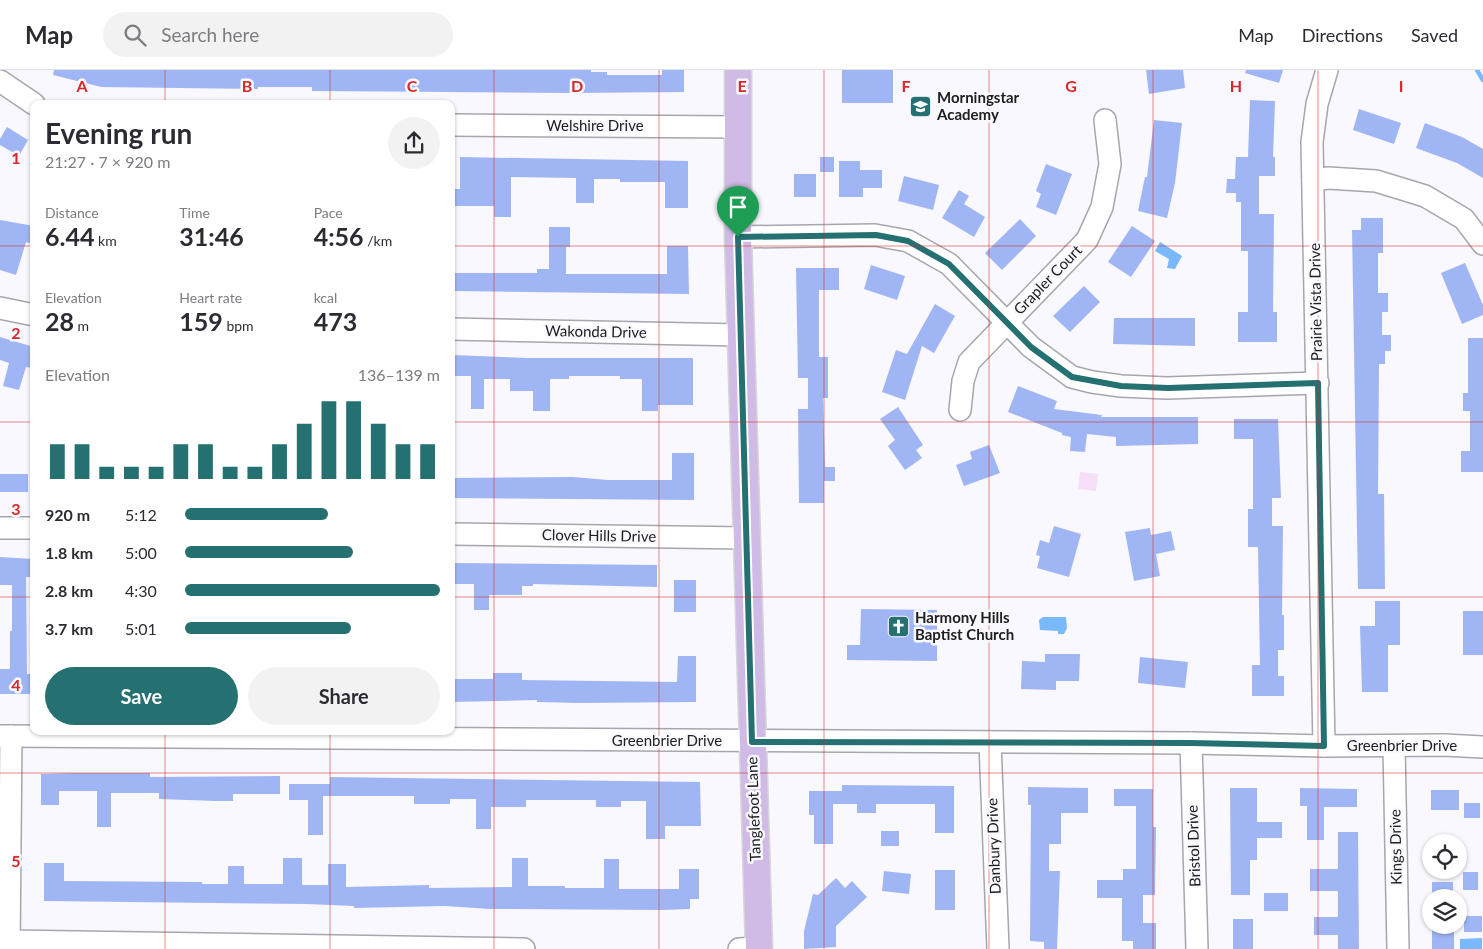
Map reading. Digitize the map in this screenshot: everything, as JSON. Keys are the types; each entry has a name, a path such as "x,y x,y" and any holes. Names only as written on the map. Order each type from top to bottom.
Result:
{"main road":[{"name":"Tanglefoot Lane","path":"738,70 738,237 759,949"}],"street":[{"name":"Prairie Vista Drive","path":"1324,746 1312,142 1317,104 1327,70"},
{"path":"0,81 30,101"},
{"name":"Grapler Court","path":"960,410 963,381 969,362 1087,240 1102,208 1110,164 1105,120"},
{"name":"Welshire Drive","path":"455,125 739,127"},
{"path":"1313,180 1328,178 1376,181 1425,196 1464,219 1483,244"},
{"path":"738,237 876,235 908,241 949,264 1031,347 1072,377 1121,386 1168,388 1318,383"},
{"path":"0,308 30,314"},
{"name":"Wakonda Drive","path":"455,329 741,335"},
{"path":"0,528 30,528"},
{"name":"Clover Hills Drive","path":"455,534 747,538"},
{"path":"6,736 9,945 524,949"},
{"name":"Greenbrier Drive","path":"6,736 752,742 1191,743 1324,746 1444,745 1483,748"},
{"name":"Danbury Drive","path":"990,742 998,949"},
{"name":"Bristol Drive","path":"1191,743 1197,949"},
{"name":"Kings Drive","path":"1394,746 1398,949"},
{"path":"739,949 759,949"}],"shaded area":[{"path":"1080,472 1098,474 1096,491 1078,489"}],"water":[{"path":"1160,242 1182,256 1175,269 1167,268 1169,259 1155,251"},
{"path":"1043,617 1066,617 1067,628 1064,634 1058,634 1058,631 1040,630 1039,620"},
{"path":"1482,938 1482,949 1460,949 1460,939"}],"building":[{"path":"54,70 591,70 591,72 607,72 607,75 662,75 662,70 684,70 684,92 312,91 312,87 258,87 258,89 101,87 53,75"},
{"path":"842,70 893,70 893,103 842,103"},
{"path":"1146,70 1183,70 1185,88 1149,94"},
{"path":"1246,70 1283,70 1279,83 1245,73"},
{"path":"1250,100 1275,101 1273,157 1275,157 1275,176 1259,176 1259,214 1274,214 1273,312 1277,312 1277,342 1238,342 1238,312 1248,312 1248,251 1241,251 1241,202 1236,202 1236,193 1226,193 1227,179 1235,179 1236,157 1248,157"},
{"path":"1359,109 1401,123 1394,144 1353,130"},
{"path":"1154,120 1182,123 1175,183 1167,218 1138,211 1145,177 1147,177"},
{"path":"1425,123 1462,137 1483,149 1483,178 1457,163 1416,148"},
{"path":"7,127 28,140 19,156 0,145 0,139"},
{"path":"460,157 688,161 688,208 665,208 665,182 620,182 620,179 594,179 594,203 576,203 576,178 511,177 511,217 494,217 494,206 455,206 455,189 460,189"},
{"path":"820,157 834,157 834,172 820,172"},
{"path":"839,161 860,161 860,170 882,170 882,188 863,188 863,197 839,197"},
{"path":"1046,164 1072,174 1056,215 1036,207 1041,194 1036,191"},
{"path":"794,174 816,174 816,197 794,197"},
{"path":"904,176 939,185 933,210 898,201"},
{"path":"959,190 969,196 964,204 985,217 974,237 942,218"},
{"path":"1361,218 1383,218 1383,253 1378,253 1378,293 1388,293 1388,312 1382,312 1382,335 1391,335 1391,351 1385,351 1385,364 1379,364 1378,494 1384,494 1385,589 1358,589 1352,230 1361,230"},
{"path":"1020,219 1036,236 1002,270 985,253"},
{"path":"0,220 30,225 30,243 26,242 16,275 0,270"},
{"path":"1132,226 1155,241 1131,277 1108,262"},
{"path":"549,227 570,227 570,247 566,247 566,274 667,274 667,246 688,246 689,294 455,291 455,273 537,273 537,269 549,269"},
{"path":"1465,263 1483,305 1483,315 1462,324 1441,273"},
{"path":"871,265 905,276 897,300 864,289"},
{"path":"796,268 839,268 839,290 819,290 819,357 828,357 828,398 823,398 825,467 835,467 835,481 824,481 824,503 799,503 798,409 808,409 808,378 798,378"},
{"path":"1084,286 1100,302 1070,332 1053,316"},
{"path":"935,304 955,316 934,353 922,346 905,400 882,392 896,350 907,354"},
{"path":"1114,318 1195,318 1195,346 1113,344"},
{"path":"0,337 30,346 30,368 26,367 19,390 3,386 9,363 0,360"},
{"path":"1468,338 1483,338 1483,472 1461,472 1461,451 1470,451 1470,411 1463,411 1463,393 1468,393"},
{"path":"455,355 528,358 693,358 693,405 658,405 658,411 642,411 642,379 620,379 620,376 569,376 569,379 550,379 550,411 533,411 533,391 510,391 510,379 484,379 484,409 471,409 471,376 455,376"},
{"path":"1018,386 1057,401 1054,409 1102,415 1101,417 1198,417 1198,444 1116,446 1116,437 1087,434 1085,452 1070,451 1071,437 1008,412"},
{"path":"898,407 923,445 916,450 922,458 905,470 888,446 895,440 880,419"},
{"path":"1234,419 1278,419 1281,498 1272,498 1272,526 1283,526 1282,615 1284,615 1284,650 1278,650 1278,676 1284,676 1284,696 1252,696 1252,665 1260,665 1258,547 1248,547 1248,509 1253,509 1253,439 1234,439"},
{"path":"989,445 1000,473 964,486 956,465 972,459 970,452"},
{"path":"672,453 694,453 694,500 455,498 455,478 573,477 608,480 672,480"},
{"path":"0,474 28,474 28,492 0,492"},
{"path":"1054,526 1081,534 1069,577 1037,568 1040,556 1036,555 1040,540 1049,543"},
{"path":"1150,528 1151,535 1171,531 1175,550 1156,554 1160,576 1134,581 1125,532"},
{"path":"0,557 30,559 30,577 26,577 27,674 30,674 30,694 0,694 0,669 10,669 12,585 0,585"},
{"path":"455,563 657,565 657,587 533,584 533,586 522,586 522,595 489,595 489,610 474,610 474,584 455,584"},
{"path":"674,580 696,580 696,612 674,612"},
{"path":"1375,601 1400,601 1400,645 1388,645 1388,692 1362,692 1360,626 1375,626"},
{"name":"Harmony Hills Baptist Church","path":"861,609 937,610 937,661 847,660 847,645 860,645"},
{"path":"1463,611 1483,611 1483,655 1463,655"},
{"path":"1045,654 1080,654 1079,681 1056,681 1056,690 1021,689 1022,661 1045,662"},
{"path":"678,656 696,656 696,702 580,703 537,702 537,700 455,702 455,679 493,679 493,673 522,673 522,680 677,682"},
{"path":"1140,657 1188,662 1185,688 1138,683"},
{"path":"150,773 150,777 280,776 280,794 233,794 233,801 216,801 159,799 159,793 111,793 111,827 97,827 97,791 59,791 59,805 41,805 41,774"},
{"path":"330,777 700,782 701,826 665,826 665,839 646,839 646,801 621,801 621,807 596,807 596,800 526,800 526,807 491,807 491,829 476,829 476,799 450,799 450,804 414,804 414,796 323,796 323,835 308,835 308,800 289,800 289,784 330,784"},
{"path":"842,785 954,786 954,833 935,833 935,804 876,804 876,813 857,813 857,804 833,804 833,844 814,844 814,815 809,815 809,791 842,791"},
{"path":"1028,787 1088,788 1088,813 1061,813 1061,844 1049,844 1049,871 1060,871 1057,949 1044,949 1044,942 1030,941 1031,805 1028,805"},
{"path":"1230,788 1257,788 1257,822 1282,822 1282,838 1257,838 1257,860 1250,860 1250,895 1231,895"},
{"path":"1300,788 1357,789 1357,807 1324,807 1324,840 1307,840 1307,806 1300,806"},
{"path":"1114,789 1153,789 1153,827 1156,827 1155,895 1143,895 1143,923 1156,923 1156,949 1133,949 1133,941 1122,941 1122,898 1097,898 1097,880 1123,880 1123,869 1136,869 1136,806 1114,806"},
{"path":"1431,790 1459,790 1459,810 1431,810"},
{"path":"1464,803 1480,803 1480,818 1464,818"},
{"path":"881,831 899,831 899,846 881,846"},
{"path":"1338,832 1358,832 1359,949 1338,949 1338,935 1314,935 1314,917 1338,917 1338,891 1310,891 1310,869 1338,869"},
{"path":"283,858 302,858 302,885 328,885 328,864 346,864 346,887 429,885 429,888 512,887 512,858 528,858 528,886 604,888 604,859 619,859 619,889 679,889 679,869 699,869 699,899 690,899 690,909 662,910 490,909 445,906 354,908 354,906 307,904 44,901 44,863 64,863 64,881 202,882 202,884 228,884 228,866 244,866 244,884 283,884"},
{"path":"935,870 955,870 955,910 935,910"},
{"path":"884,871 911,874 909,894 882,891"},
{"path":"1467,872 1478,872 1478,890 1463,889 1463,879 1467,879"},
{"path":"836,878 845,888 852,881 867,897 836,926 836,947 804,949 804,931 813,894 818,895"},
{"path":"1432,882 1453,882 1453,889 1432,889"},
{"path":"1264,893 1288,893 1288,911 1264,911"},
{"path":"1467,916 1482,916 1482,932 1467,932"},
{"path":"1233,919 1253,919 1253,949 1233,949"},
{"path":"1432,934 1454,934 1454,949 1432,949"}],"waterway":[{"path":"1477,70 1483,80"}],"place":[{"name":"Morningstar Academy","path":"921,107"},
{"name":"Harmony Hills Baptist Church","path":"899,627"}],"route":[{"path":"876,235 908,241 949,264 1031,347 1072,377 1121,386 1168,388 1318,383 1324,746 1191,743 752,742 738,237 876,235"}]}
